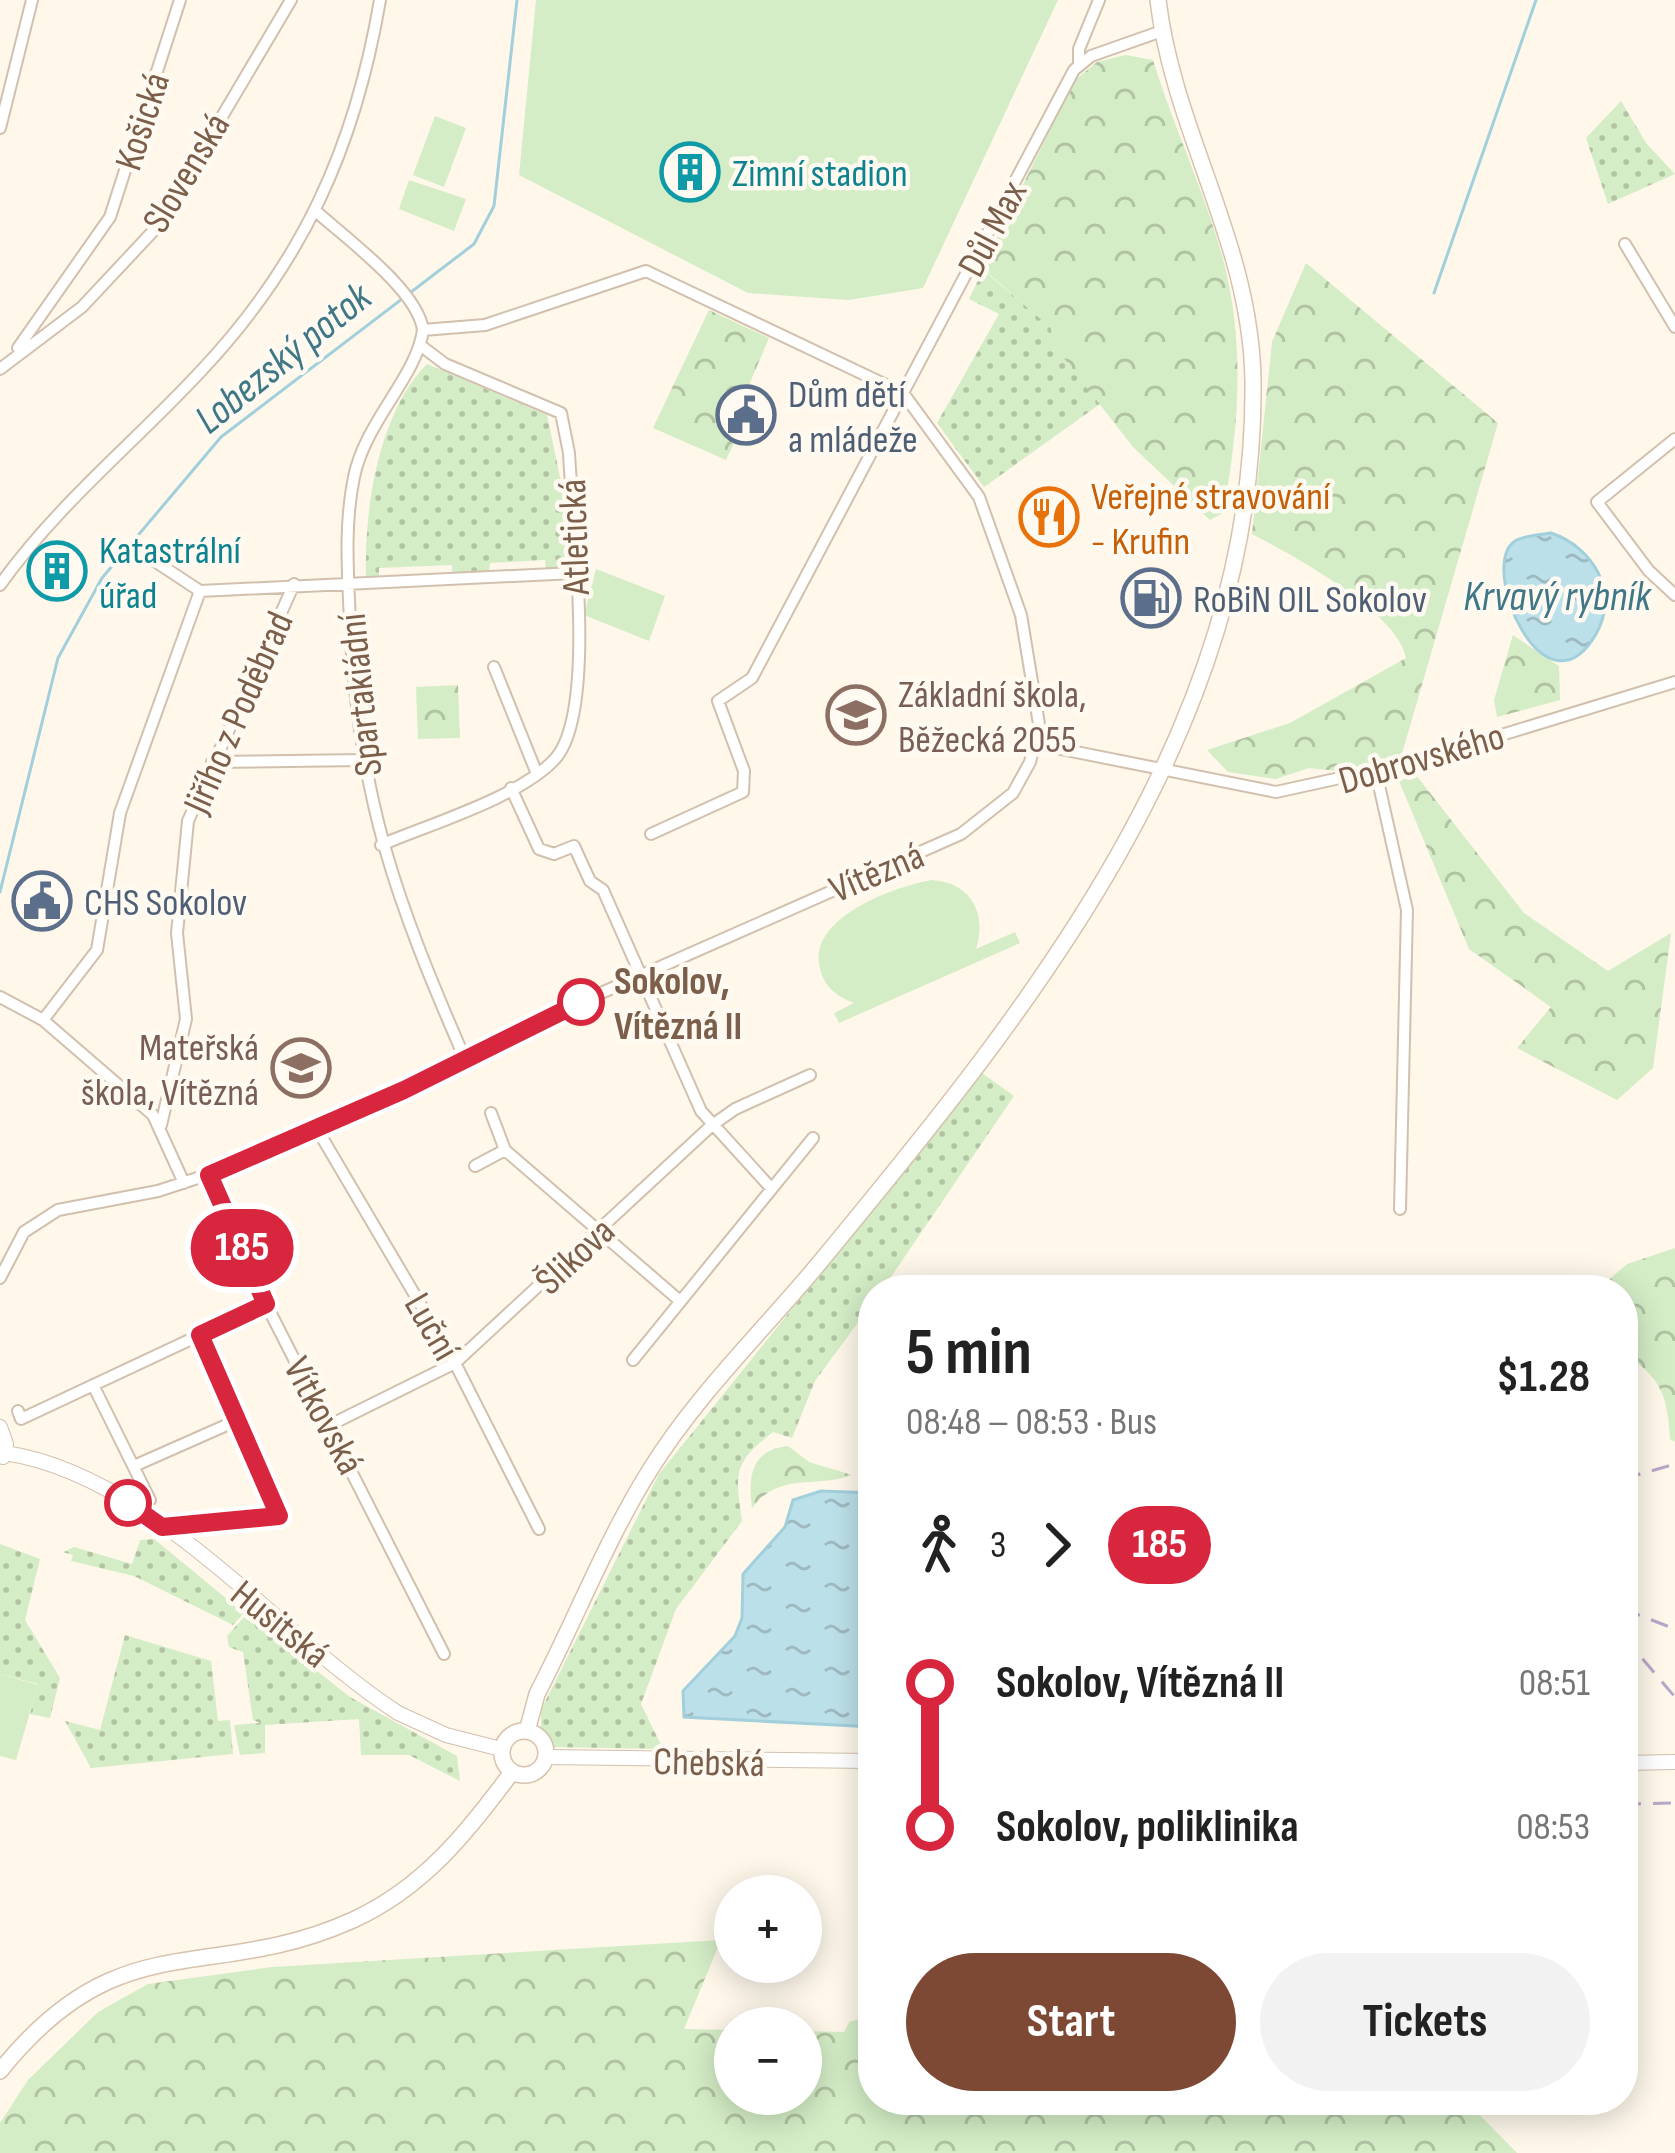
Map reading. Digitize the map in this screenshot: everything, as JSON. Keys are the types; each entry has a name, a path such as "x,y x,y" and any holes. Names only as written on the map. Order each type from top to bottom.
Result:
{"main road":[{"path":"527,1730 537,1694 649,1471 997,1045 1089,912 1163,772 1199,681 1237,543 1253,388 1250,322 1235,250 1162,31 1158,0"},
{"path":"527,1730 542,1740 546,1757 536,1772 512,1772 501,1749 511,1734 527,1730"},
{"path":"0,2071 55,2013 112,1977 171,1959 310,1935 394,1898 451,1851 512,1772"}],"street":[{"path":"0,127 32,0"},
{"name":"Košická","path":"13,355 110,217 180,0"},
{"name":"Slovenská","path":"0,369 82,307 156,228 291,0"},
{"path":"0,585 53,517 201,371 264,297 318,213 355,115 380,0"},
{"name":"Důl Max","path":"903,393 1079,64 1079,50 1099,0"},
{"path":"1079,64 1162,31"},
{"path":"318,213 399,290 415,308 423,330 485,325 646,271 903,393 752,678 718,701 744,771 743,792 651,833"},
{"path":"1625,244 1675,327"},
{"name":"Spartakiádní","path":"423,330 420,345 361,452 348,511 348,580 362,760 381,845 465,1060"},
{"name":"Atletická","path":"381,845 537,774 562,751 577,716 569,453 561,413 446,364 420,345"},
{"name":"Vítězná","path":"0,1278 24,1232 49,1214 184,1183 317,1129 640,977 962,834 1013,793 1036,744 1036,683 999,540 974,487 903,393"},
{"path":"1675,440 1597,502 1649,571 1675,595"},
{"path":"149,559 200,591 348,580 574,573"},
{"name":"Jiřího z Poděbrad","path":"161,1125 187,1003 177,933 186,828 294,584"},
{"path":"43,1020 98,950 120,813 200,591"},
{"path":"494,667 537,774"},
{"name":"Dobrovského","path":"1036,744 1276,792 1376,772 1675,682"},
{"path":"212,762 362,760"},
{"path":"1376,772 1407,910 1400,1209"},
{"path":"511,788 538,849 554,854 574,846 590,881 603,890 711,1126 771,1188"},
{"path":"0,997 43,1020 161,1125 184,1183"},
{"name":"Šlikova","path":"330,1425 455,1363 711,1126 735,1108 810,1076"},
{"path":"491,1113 505,1150 680,1301"},
{"name":"Luční","path":"317,1129 455,1363 539,1529"},
{"path":"632,1360 814,1138"},
{"path":"475,1166 505,1150"},
{"name":"Vítkovská","path":"209,1175 266,1304 444,1654"},
{"path":"18,1411 21,1418 266,1304"},
{"path":"162,1527 279,1516 200,1335"},
{"path":"93,1385 150,1500"},
{"path":"134,1466 238,1420"},
{"name":"Husitská","path":"0,1427 2,1457 61,1467 162,1527 398,1713 446,1736 501,1749"},
{"name":"Chebská","path":"546,1757 858,1762"},
{"path":"1638,1763 1675,1762"}],"green space":[{"path":"536,0 1058,0 923,288 849,300 748,293 519,175"},
{"path":"1125,55 1153,60 1208,212 1231,294 1236,419 1223,513 1210,520 1133,447 1052,343 1051,328 982,268 1074,81 1097,62"},
{"path":"1621,101 1646,143 1675,174 1608,204 1586,138"},
{"path":"435,116 466,128 444,187 413,175"},
{"path":"409,180 466,199 454,231 399,209"},
{"path":"1306,263 1498,423 1401,757 1337,771 1309,768 1276,779 1228,772 1207,750 1290,723 1406,658 1399,641 1364,604 1252,534 1272,342"},
{"path":"983,270 1052,328 1052,343 1100,404 984,487 937,423 999,314 969,299"},
{"path":"709,310 769,338 749,385 754,401 726,460 653,428"},
{"path":"427,364 547,415 565,501 565,568 546,569 545,560 490,563 489,572 453,573 452,565 379,568 379,577 366,577 377,464 397,409"},
{"path":"596,569 665,596 649,641 584,615"},
{"path":"1513,635 1559,666 1560,700 1497,717 1494,700"},
{"path":"458,685 460,738 418,739 416,687"},
{"path":"1416,775 1524,913 1608,971 1671,933 1653,1068 1617,1100 1517,1048 1551,1007 1469,949 1399,781"},
{"path":"932,880 957,887 973,902 979,924 976,949 1015,932 1020,943 839,1023 834,1013 854,1003 834,992 823,978 819,953 825,936 838,921 875,898"},
{"path":"982,1073 1014,1096 892,1275 858,1275 858,1322 815,1381 792,1438 773,1432 744,1461 738,1479 742,1521 676,1609 641,1704 663,1749 552,1747 541,1729 541,1710 659,1474"},
{"path":"1675,1248 1675,1442 1670,1439 1660,1389 1638,1365 1638,1275 1614,1275 1627,1264"},
{"path":"788,1446 809,1462 852,1475 786,1485 752,1508 751,1485 759,1459"},
{"path":"154,1539 244,1613 233,1625 134,1576 71,1561 73,1555 63,1552 74,1547 132,1564 140,1540"},
{"path":"0,1544 40,1559 25,1620 60,1678 50,1718 30,1714 38,1684 0,1674"},
{"path":"246,1615 350,1697 457,1756 460,1781 409,1755 361,1755 359,1719 265,1725 265,1753 240,1755 234,1725 260,1723 253,1720 243,1652 229,1647 227,1636"},
{"path":"125,1635 211,1661 218,1721 230,1720 233,1754 91,1768 65,1721 100,1730"},
{"path":"0,1674 38,1685 16,1760 0,1756"},
{"path":"714,1940 714,1957 684,2029 714,2030 714,2115 822,2115 822,2031 844,2032 849,2022 858,2019 858,2115 1480,2115 1517,2153 0,2153 0,2123 28,2080 98,2012 148,1984 272,1967"}],"water":[{"name":"Krvavý rybník","path":"1551,533 1590,560 1605,602 1596,634 1576,656 1556,660 1538,650 1522,630 1504,579 1505,556 1515,541"},
{"path":"821,1491 858,1492 858,1726 684,1717 683,1691 735,1636 742,1618 743,1574 785,1527 793,1500"}],"waterway":[{"name":"Lobezský potok","path":"0,892 58,658 102,578 221,437 474,244 494,206 517,0"},
{"path":"1434,293 1536,0"}],"railway":[{"path":"1638,1475 1675,1464"},
{"path":"1638,1615 1675,1629"},
{"path":"1638,1654 1675,1697"},
{"path":"1638,1804 1675,1803"}],"bus line":[{"name":"185","path":"128,1503 162,1527 279,1516 200,1335 266,1304 209,1175 404,1090 581,1002"}],"place":[{"name":"Zimní stadion","path":"690,172"},
{"name":"Dům dětí a mládeže","path":"746,415"},
{"name":"Veřejné stravování - Krufin","path":"1049,517"},
{"name":"Katastrální úřad","path":"57,571"},
{"name":"RoBiN OIL Sokolov","path":"1151,598"},
{"name":"Základní škola, Běžecká 2055","path":"856,715"},
{"name":"CHS Sokolov","path":"42,901"},
{"name":"Sokolov, Vítězná II","path":"581,1002"},
{"name":"Mateřská škola, Vítězná","path":"301,1068"}]}
